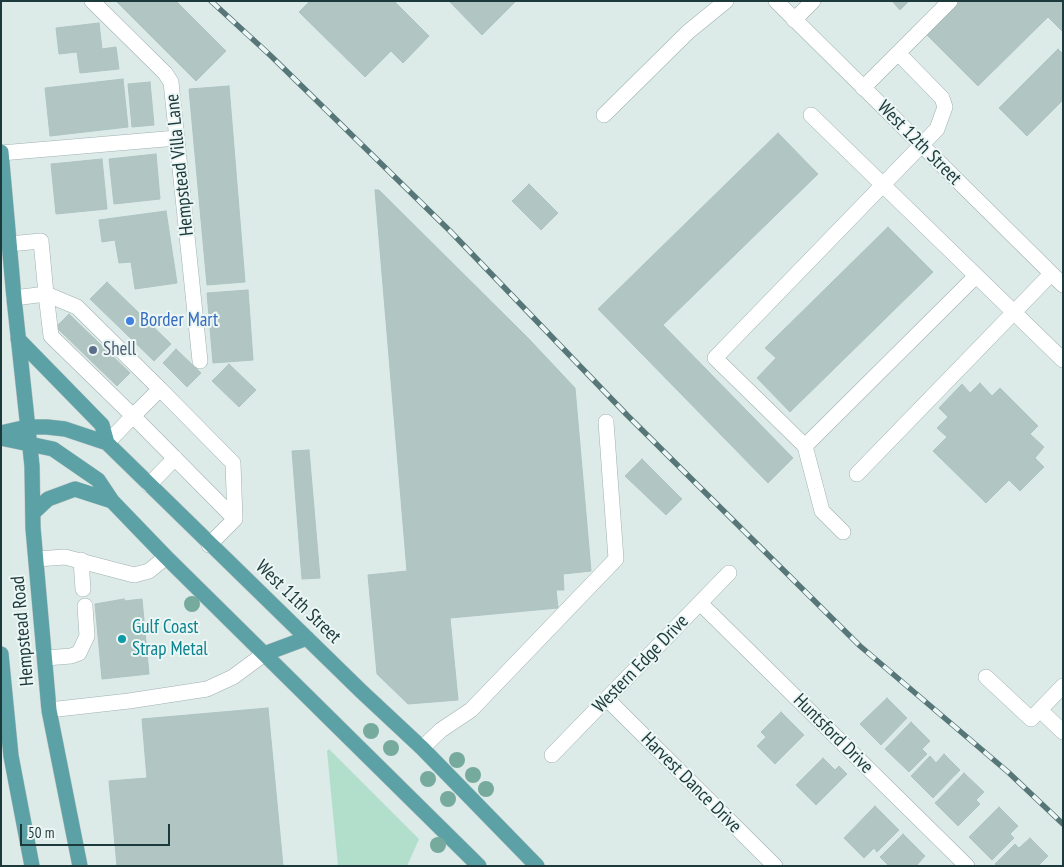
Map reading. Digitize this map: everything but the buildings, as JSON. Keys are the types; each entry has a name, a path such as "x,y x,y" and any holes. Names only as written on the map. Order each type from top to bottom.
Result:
{"main road":[{"name":"Hempstead Road","path":"1,152 32,466 33,513 49,710 80,866"},
{"path":"18,339 102,425 107,443"},
{"name":"West 11th Street","path":"1,433 27,427 65,429 107,443 209,545 422,748 527,863"},
{"path":"1,438 53,449 98,480 112,501 166,557 479,866"},
{"path":"33,513 48,498 75,489 112,501"},
{"path":"264,654 307,638"},
{"name":"Hempstead Road","path":"1,654 12,766 32,866"}],"street":[{"name":"Hempstead Villa Lane","path":"92,1 165,73 171,82 200,361"},
{"path":"604,115 688,32 726,1"},
{"name":"West 12th Street","path":"776,1 1063,286"},
{"path":"794,20 813,1"},
{"path":"863,88 950,1"},
{"path":"843,532 822,511 805,446 715,358 937,129 945,107 942,98 898,52"},
{"path":"812,116 1063,360"},
{"path":"1,152 178,138"},
{"path":"9,244 41,241 51,336 235,518"},
{"path":"857,474 1051,274"},
{"path":"805,446 976,276"},
{"path":"14,298 46,294 77,307 234,463 235,518 209,545"},
{"path":"107,443 160,389"},
{"path":"422,748 441,730 470,710 616,558 606,422"},
{"path":"149,485 175,458"},
{"path":"37,558 65,557 134,576 149,571 166,557"},
{"path":"81,560 83,589"},
{"name":"Western Edge Drive","path":"552,755 729,573"},
{"name":"Huntsford Drive","path":"700,603 967,866"},
{"path":"46,658 71,656 79,653 87,636 85,606"},
{"path":"49,710 129,701 207,689 233,677 264,654"},
{"path":"986,677 1031,719 1063,686"},
{"name":"Harvest Dance Drive","path":"607,699 775,866"},
{"path":"1040,710 1063,732"}],"green space":[{"path":"329,749 419,839 407,866 338,866 327,751"}],"railway":[{"path":"211,1 271,56 450,231 627,415 860,646 1008,772 1063,824"}],"place":[{"name":"Border Mart","path":"130,321"},
{"name":"Shell","path":"93,350"},
{"name":"Gulf Coast Strap Metal","path":"122,639"}]}
